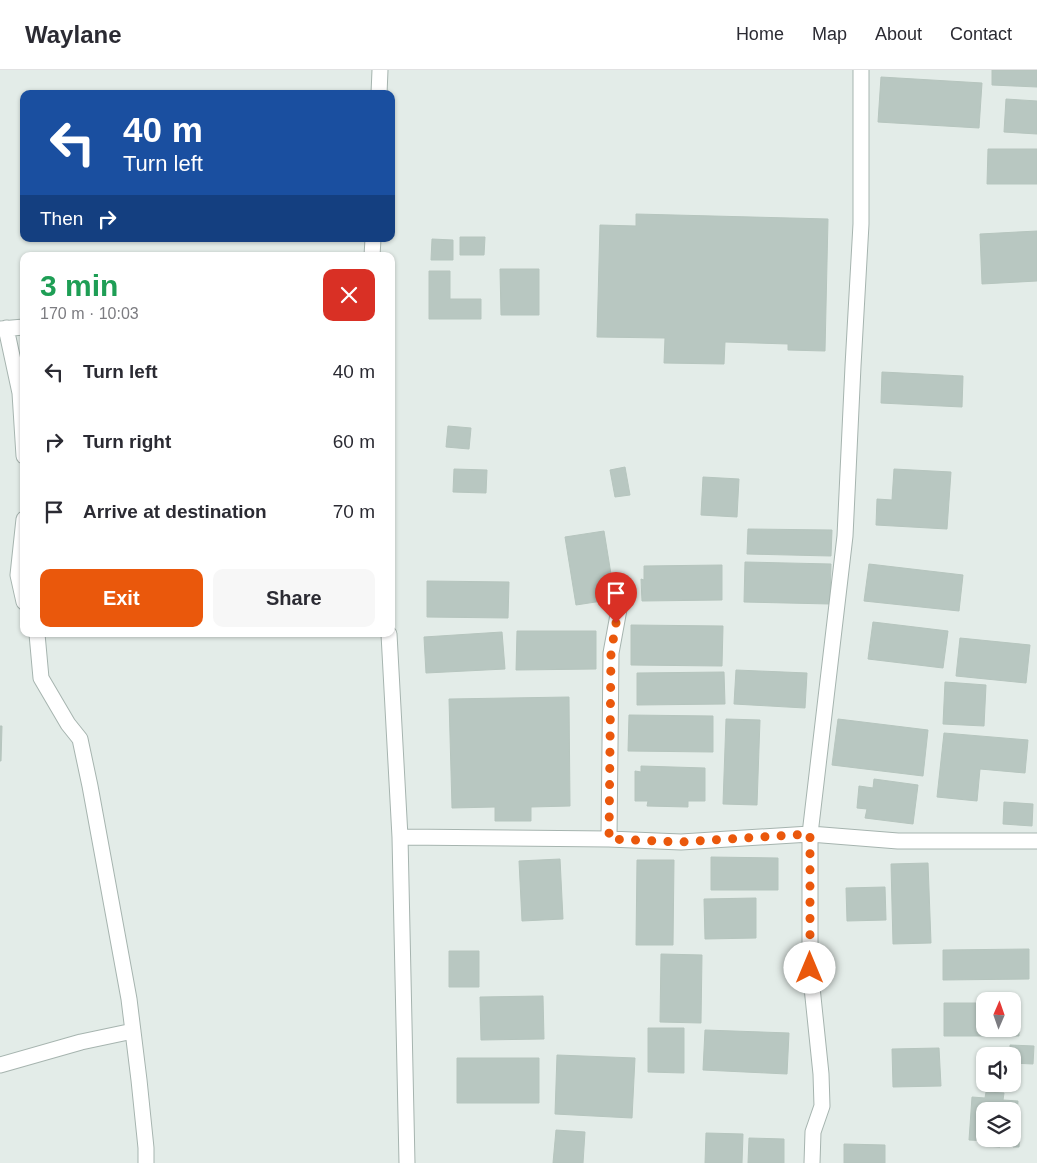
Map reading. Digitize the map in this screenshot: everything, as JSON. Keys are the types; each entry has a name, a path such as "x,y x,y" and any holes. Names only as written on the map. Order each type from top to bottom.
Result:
{"street":[{"path":"379,90 380,70"},
{"path":"812,1163 813,1132 822,1106 821,1074 810,968 810,834 845,536 852,366 861,224 861,70"},
{"path":"20,327 3,328 20,393"},
{"path":"20,556 18,574 20,583"},
{"path":"609,839 611,653 622,594"},
{"path":"37,637 41,678 68,724 80,739 129,999 139,1080 146,1163"},
{"path":"389,637 400,837 407,1163"},
{"path":"400,837 609,839 681,842 810,834 898,841 1037,841"},
{"path":"0,1065 81,1042 133,1032"}],"building":[{"path":"992,70 1037,70 1037,87 992,85"},
{"path":"881,77 982,83 979,128 878,122"},
{"path":"1006,99 1037,101 1037,134 1004,132"},
{"path":"988,149 1037,149 1037,184 987,184"},
{"path":"636,214 828,219 825,351 788,350 788,344 725,342 724,364 664,363 665,338 597,337 600,225 636,226"},
{"path":"1037,231 1037,281 982,284 980,234"},
{"path":"460,237 485,237 484,255 460,255"},
{"path":"432,239 453,240 453,260 431,260"},
{"path":"500,269 539,269 539,315 501,315"},
{"path":"429,271 450,271 450,299 481,299 481,319 429,319"},
{"path":"882,372 963,376 962,407 881,403"},
{"path":"448,426 471,428 469,449 446,447"},
{"path":"625,467 630,495 615,497 610,470"},
{"path":"454,469 487,470 486,493 453,492"},
{"path":"894,469 951,472 947,529 876,525 877,499 892,500"},
{"path":"703,477 739,479 737,517 701,515"},
{"path":"748,529 832,530 831,556 747,554"},
{"path":"604,531 615,599 576,605 565,537"},
{"path":"745,562 831,564 830,604 744,602"},
{"path":"869,564 963,575 959,611 864,601"},
{"path":"722,565 722,600 642,601 641,579 644,580 644,566"},
{"path":"427,581 509,582 508,618 427,617"},
{"path":"873,622 948,631 943,668 868,659"},
{"path":"631,625 723,626 722,666 631,665"},
{"path":"517,631 596,631 596,669 516,670"},
{"path":"502,632 505,669 426,673 424,637"},
{"path":"960,638 1030,645 1026,683 956,676"},
{"path":"736,670 807,673 805,708 734,704"},
{"path":"724,672 725,704 637,705 637,673"},
{"path":"945,682 986,685 984,726 943,724"},
{"path":"569,697 570,806 531,807 531,821 495,821 495,807 452,808 449,699"},
{"path":"629,715 713,716 713,752 628,751"},
{"path":"726,719 760,720 757,805 723,804"},
{"path":"838,719 928,730 923,776 832,765"},
{"path":"0,726 2,726 1,761 0,761"},
{"path":"944,733 1028,740 1025,773 980,769 977,801 937,797"},
{"path":"641,766 705,768 705,801 688,801 688,807 647,806 648,801 635,801 635,771 641,772"},
{"path":"874,779 918,785 913,824 865,818 867,809 857,808 859,786 873,788"},
{"path":"1004,802 1033,804 1032,826 1003,824"},
{"path":"711,857 778,858 778,890 711,890"},
{"path":"560,859 563,919 522,921 519,861"},
{"path":"637,860 674,860 673,945 636,945"},
{"path":"928,863 931,943 893,944 891,864"},
{"path":"885,887 886,920 847,921 846,888"},
{"path":"756,898 756,938 705,939 704,899"},
{"path":"1029,949 1029,979 943,980 943,950"},
{"path":"449,951 479,951 479,987 449,987"},
{"path":"661,954 702,955 701,1023 660,1022"},
{"path":"543,996 544,1039 481,1040 480,997"},
{"path":"944,1003 976,1003 976,1036 944,1036"},
{"path":"648,1028 684,1028 684,1073 648,1072"},
{"path":"705,1030 789,1033 787,1074 703,1070"},
{"path":"1010,1045 1034,1046 1033,1064 1021,1063 1021,1047 1010,1047"},
{"path":"939,1048 941,1086 893,1087 892,1049"},
{"path":"557,1055 635,1058 632,1118 555,1114"},
{"path":"457,1058 539,1058 539,1103 457,1103"},
{"path":"986,1092 1004,1093 1003,1100 1018,1102 976,1102 976,1140 969,1140 972,1097 985,1098"},
{"path":"556,1130 585,1132 583,1163 553,1163"},
{"path":"706,1133 743,1134 742,1163 705,1163"},
{"path":"749,1138 784,1139 784,1163 748,1163"},
{"path":"844,1144 885,1145 885,1163 844,1163"}],"route":[{"path":"616,623 611,653 609,839 681,842 810,834 810,968"}]}
